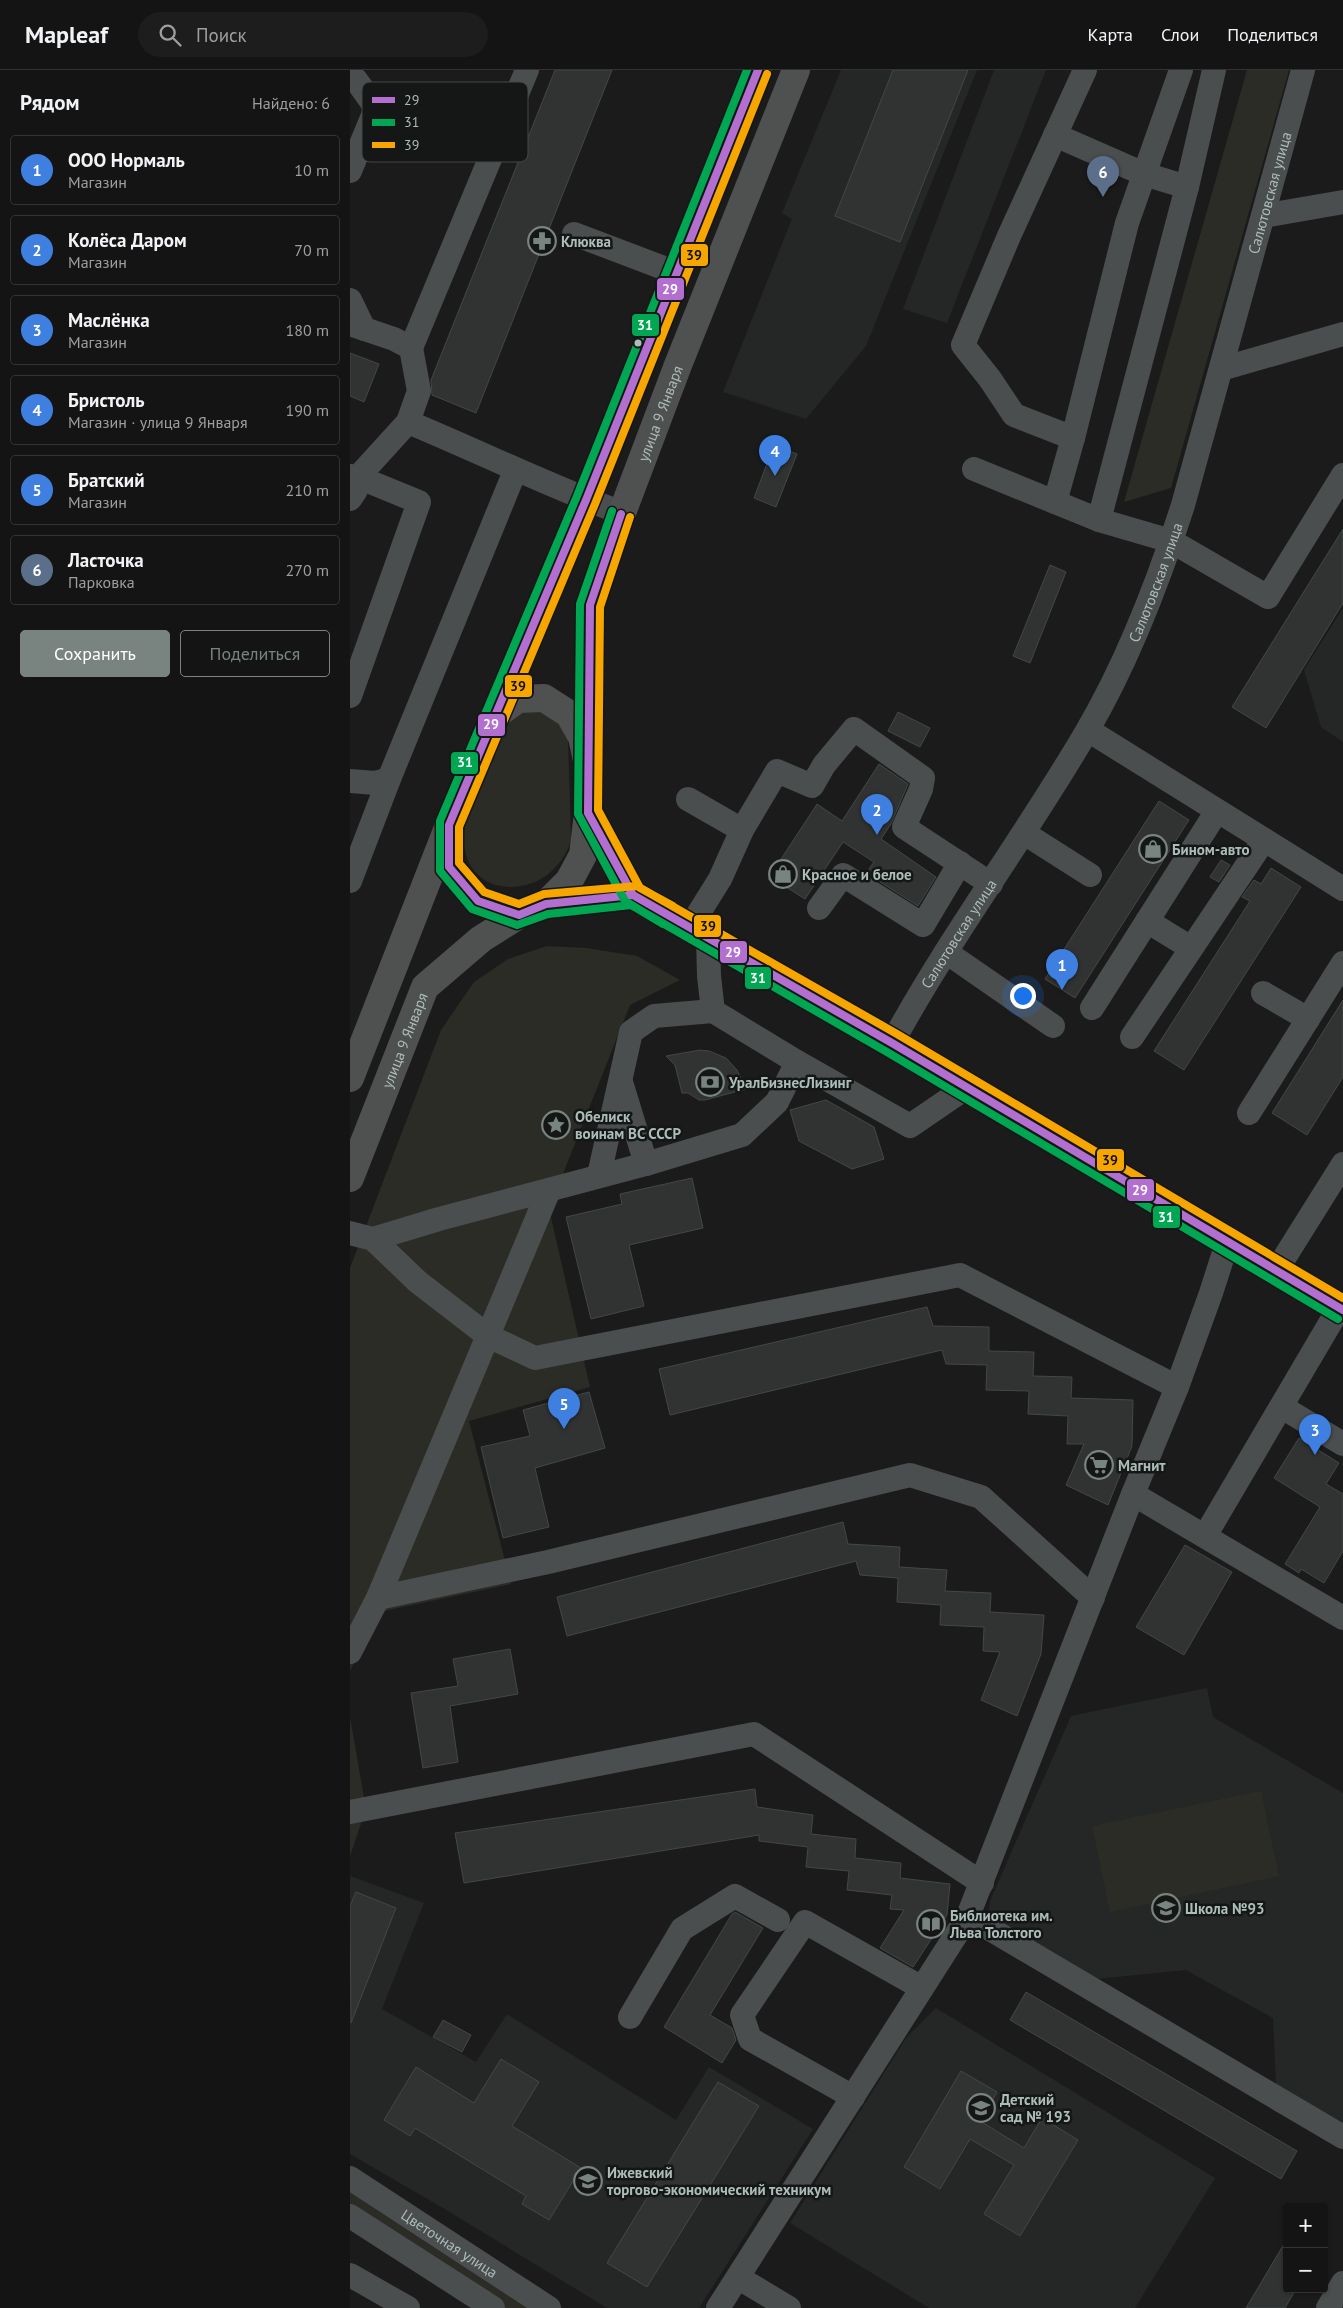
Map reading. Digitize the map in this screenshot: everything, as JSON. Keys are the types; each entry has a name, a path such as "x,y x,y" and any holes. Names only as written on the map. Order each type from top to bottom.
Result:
{"main road":[{"path":"350,1078 449,825 586,500 758,70"},
{"name":"улица 9 Января","path":"589,770 590,605 622,513 678,365 796,70"},
{"path":"494,716 518,699 544,698 569,714 582,737 589,770 588,813 583,855 569,881 546,904"},
{"path":"588,813 633,895 892,1043 1228,1240 1341,1309"},
{"path":"449,825 450,867 478,901 519,915"},
{"path":"546,904 633,895"},
{"name":"улица 9 Января","path":"350,1178 425,987 481,939 519,915 546,904"}],"street":[{"path":"522,82 527,70"},
{"path":"1073,438 1014,415 990,379 963,345 1085,70"},
{"path":"1055,502 1127,223 1181,70"},
{"path":"1100,520 1187,186 1214,70"},
{"name":"Салютовская улица","path":"892,1043 918,996 1024,833 1088,730 1126,656 1171,541 1221,369 1303,70"},
{"path":"350,78 356,80 362,88"},
{"path":"1055,136 1144,174 1187,186"},
{"path":"350,171 362,142"},
{"path":"354,477 408,422 419,391 411,348 489,162"},
{"path":"1263,216 1343,202"},
{"path":"574,234 677,273"},
{"path":"350,300 357,326 394,339 411,348"},
{"path":"1221,369 1343,334"},
{"path":"408,422 476,451 515,471 622,513"},
{"path":"974,469 1100,520 1171,541 1268,597 1343,475"},
{"path":"350,881 389,780 515,471"},
{"path":"350,499 356,490 354,477"},
{"path":"350,696 419,502 354,477"},
{"path":"713,1011 699,933 742,830 777,771 812,786 824,765 854,729 923,778 921,789 904,827 991,884"},
{"path":"1088,730 1343,889"},
{"path":"350,781 375,782 389,780"},
{"path":"688,799 742,830"},
{"path":"1092,1008 1217,811"},
{"path":"1024,833 1090,875"},
{"path":"1132,1037 1264,840"},
{"path":"819,908 843,875 923,925 960,864"},
{"path":"1147,921 1191,948"},
{"path":"946,952 1053,1026"},
{"path":"1249,1113 1343,963"},
{"path":"1264,993 1308,1020"},
{"path":"599,1175 631,1032 654,1016 713,1011 910,1126 967,1087"},
{"path":"372,1239 599,1175 646,1164 742,1135 777,1102 798,1062"},
{"path":"620,1079 646,1164"},
{"path":"1276,1271 1343,1164"},
{"path":"350,1652 378,1598 549,1190"},
{"path":"350,1232 372,1239 418,1282 488,1336 534,1358 960,1275 1177,1387"},
{"path":"718,2308 739,2278 968,1916 1133,1494 1177,1387 1211,1294 1228,1240"},
{"path":"1205,1536 1341,1309"},
{"path":"1282,1407 1343,1444"},
{"path":"378,1598 515,1569 910,1475 981,1497 1093,1598"},
{"path":"1133,1494 1343,1618"},
{"path":"350,1812 754,1734 982,1883"},
{"path":"630,2017 682,1929 735,1896 778,1920"},
{"path":"968,1916 1343,2137"},
{"path":"853,2097 750,2039 742,2015 805,1922 922,1988"},
{"name":"Цветочная улица","path":"350,2178 549,2308"},
{"name":"Цветочная улица","path":"350,2216 493,2308"},
{"path":"350,2274 408,2308"},
{"path":"739,2278 789,2308"},
{"path":"1328,2308 1343,2285"}],"shaded area":[{"path":"841,70 977,70 866,346 806,419 723,392 792,219 782,213"},
{"path":"994,70 1046,70 947,323 903,309"},
{"path":"1247,70 1289,70 1171,488 1124,502"},
{"path":"1343,608 1343,742 1321,727 1304,670"},
{"path":"530,707 558,718 568,738 571,840 560,862 543,878 523,886 503,886 485,880 471,866 464,845 467,816 507,722"},
{"path":"547,946 586,948 637,956 680,980 630,1005 549,1209 590,1387 469,1421 511,1584 379,1612 350,1671 350,1268 441,1030 474,982 508,959"},
{"name":"Школа №93","path":"1207,1688 1213,1717 1343,1793 1343,2124 1276,2084 1273,2018 1186,1970 1096,1979 988,1916 990,1901 1071,1716"},
{"path":"350,1717 366,1809 350,1856"},
{"path":"1261,1791 1279,1876 1110,1912 1092,1826"},
{"name":"Ижевский торгово-экономический техникум","path":"350,1876 424,1903 382,2009 476,2062 507,2014 676,2120 709,2067 813,2129 699,2308 607,2308 350,2154"},
{"name":"Детский сад № 193","path":"936,2008 1215,2178 1135,2308 929,2308 790,2223 906,2038"},
{"path":"350,2186 538,2308 504,2308 350,2208"}],"building":[{"path":"555,70 612,70 476,413 432,395 431,380 518,162 528,162 528,138"},
{"path":"893,70 968,70 900,242 835,216"},
{"path":"350,353 379,364 364,402 350,396"},
{"path":"774,445 797,454 776,507 754,498"},
{"path":"1343,529 1343,603 1266,728 1232,707"},
{"path":"1050,565 1066,572 1030,663 1013,656"},
{"path":"898,712 930,728 920,747 888,731"},
{"path":"879,764 908,784 891,824 881,839 936,877 918,906 866,873 874,862 843,842 805,899 783,885 781,888 768,879 817,804 842,821"},
{"path":"1159,801 1189,820 1075,998 1045,979"},
{"path":"1221,860 1230,865 1219,882 1210,877"},
{"path":"1271,868 1301,887 1184,1070 1154,1051 1250,901 1242,897 1254,880 1261,884"},
{"path":"1343,1000 1343,1077 1307,1135 1272,1113"},
{"path":"700,1050 709,1051 726,1058 737,1070 746,1089 705,1100 699,1100 688,1093 682,1093 675,1065 666,1056"},
{"path":"826,1100 874,1127 884,1159 852,1169 799,1141 790,1110"},
{"path":"692,1178 703,1228 629,1245 644,1306 591,1319 566,1217 622,1204 620,1194"},
{"path":"927,1307 933,1326 989,1327 989,1351 1034,1352 1033,1376 1072,1377 1071,1398 1133,1400 1132,1446 1108,1505 1066,1485 1084,1444 1067,1444 1068,1416 1028,1414 1029,1391 986,1390 987,1365 946,1364 942,1350 670,1415 659,1369"},
{"path":"589,1392 605,1448 535,1468 549,1527 503,1538 481,1447 530,1436 523,1410"},
{"path":"1299,1438 1339,1463 1326,1484 1343,1494 1343,1551 1324,1583 1301,1569 1299,1573 1285,1564 1320,1507 1274,1478"},
{"path":"843,1522 848,1544 900,1547 899,1567 947,1570 945,1591 991,1593 990,1612 1044,1615 1041,1654 1017,1716 981,1700 1000,1652 983,1651 984,1627 940,1625 941,1605 897,1602 898,1578 860,1575 856,1561 567,1636 557,1597"},
{"path":"1185,1545 1232,1572 1184,1655 1136,1627"},
{"path":"510,1649 518,1694 450,1706 458,1762 423,1768 411,1693 458,1686 453,1659"},
{"path":"755,1789 757,1807 813,1815 811,1834 856,1839 855,1858 901,1863 900,1878 950,1884 947,1915 913,1967 880,1948 904,1910 890,1909 892,1895 847,1890 849,1871 806,1867 808,1847 759,1841 759,1835 464,1883 455,1833"},
{"path":"356,1892 396,1908 351,2023 350,1906"},
{"path":"735,1912 763,1928 710,2015 732,2028 736,2040 722,2063 664,2027 732,1914"},
{"path":"1026,1992 1297,2151 1281,2179 1010,2020"},
{"path":"443,2020 471,2035 462,2052 433,2037"},
{"path":"501,2059 539,2082 512,2126 581,2168 549,2220 522,2204 526,2196 415,2128 410,2136 384,2120 416,2067 474,2103"},
{"path":"961,2071 997,2092 980,2121 1024,2148 1042,2118 1078,2140 1020,2236 984,2214 1014,2165 970,2139 940,2189 904,2167"},
{"path":"718,2082 759,2106 647,2287 607,2263"},
{"path":"1283,2246 1283,2293 1294,2293 1285,2308 1246,2308"}],"transit line":[{"name":"31","path":"747,70 577,496 440,821 440,871 472,909 517,925 548,914 631,905 887,1052 1338,1319"},
{"name":"29","path":"758,70 586,500 449,825 449,867 478,901 519,915 546,904 633,895 892,1043 1343,1310"},
{"name":"39","path":"767,74 595,504 459,827 459,863 484,892 519,904 544,894 637,886 897,1034 1343,1298"},
{"name":"31","path":"612,511 580,604 578,814 625,901 663,924"},
{"name":"29","path":"621,514 590,605 588,813 633,895 668,915"},
{"name":"39","path":"630,517 600,607 598,810 640,888 673,906"}],"place":[{"name":"Ласточка","path":"1103,197"},
{"name":"Клюква","path":"542,241"},
{"name":"Бристоль","path":"775,476"},
{"name":"Колёса Даром","path":"877,835"},
{"name":"Бином-авто","path":"1153,849"},
{"name":"Красное и белое","path":"783,874"},
{"name":"ООО Нормаль","path":"1062,990"},
{"name":"УралБизнесЛизинг","path":"710,1082"},
{"name":"Обелиск воинам ВС СССР","path":"556,1125"},
{"name":"Братский","path":"564,1429"},
{"name":"Маслёнка","path":"1315,1455"},
{"name":"Магнит","path":"1099,1465"},
{"name":"Школа №93","path":"1166,1908"},
{"name":"Библиотека им. Льва Толстого","path":"931,1924"},
{"name":"Детский сад № 193","path":"981,2108"},
{"name":"Ижевский торгово-экономический техникум","path":"588,2181"}]}
